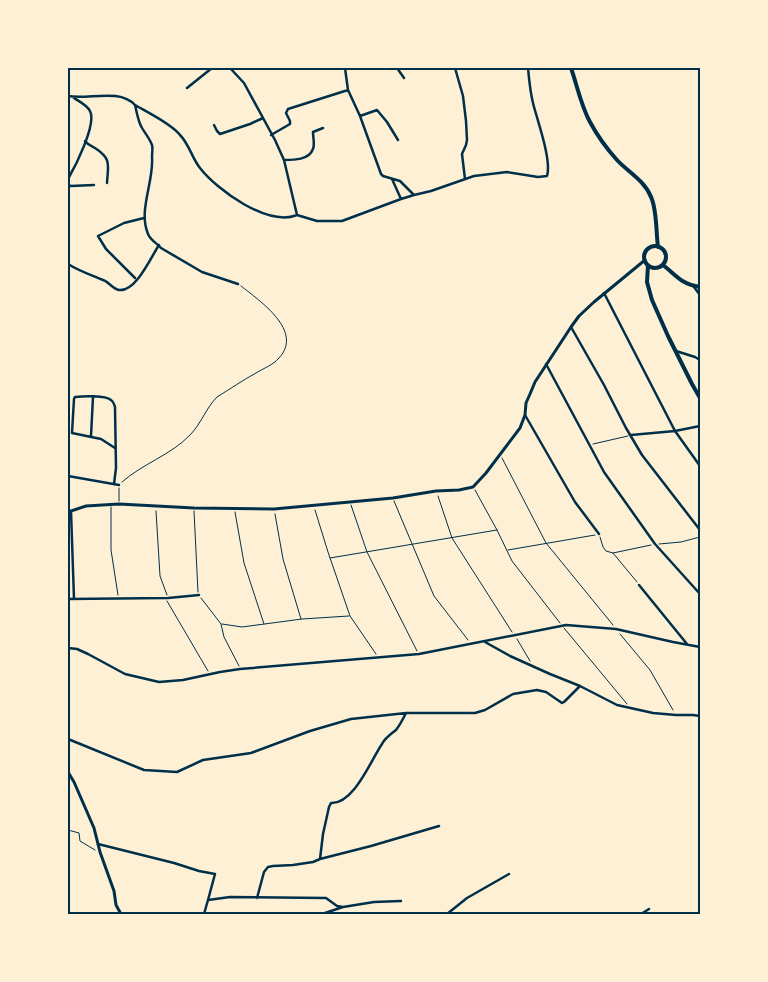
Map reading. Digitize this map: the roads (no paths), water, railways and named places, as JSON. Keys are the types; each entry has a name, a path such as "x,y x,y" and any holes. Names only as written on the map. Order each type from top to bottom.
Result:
{"main road":[{"path":"571,68 590,122 618,161 643,185 651,196 658,247"},
{"path":"648,265 656,268 663,265 666,260 666,254 663,249 652,247 647,250 645,255 648,265 647,278 650,292 668,336 700,398"},
{"path":"663,265 683,282 700,287"}],"street":[{"path":"187,88 212,68"},
{"path":"230,68 244,83 284,160 296,215"},
{"path":"345,68 348,90 360,116 381,174 400,181 414,195"},
{"path":"397,68 404,78"},
{"path":"455,68 463,96 466,121 467,140 462,154 465,178"},
{"path":"73,98 107,96 130,100 135,105 174,128 181,135 199,167 212,181 241,203 255,210 275,217 296,215 317,221 342,221 465,178 507,172 538,177 547,176 548,164 532,100 528,68"},
{"path":"271,135 290,124 286,113 288,109 348,90"},
{"path":"68,96 86,106 90,112 91,121 81,154 68,179"},
{"path":"135,105 141,126 152,145 151,180 144,218 148,236 161,248 202,272 238,284"},
{"path":"360,116 377,110 398,140"},
{"path":"214,125 220,134 263,118"},
{"path":"284,160 302,158 310,154 314,144 313,132 323,128"},
{"path":"86,141 87,144 106,157 108,161 107,183"},
{"path":"392,178 401,199"},
{"path":"68,185 94,185"},
{"path":"135,278 106,249 98,236 124,223 144,218"},
{"path":"68,264 105,281 117,290 124,290 134,284 140,277 159,245"},
{"path":"74,599 69,511 86,506 119,504 194,508 274,509 393,498 473,487 520,428 530,394 546,364 579,316 645,260"},
{"path":"693,286 700,295"},
{"path":"604,293 675,432 700,466"},
{"path":"571,327 642,455 700,530"},
{"path":"676,351 700,360"},
{"path":"546,364 604,472 656,544 700,594"},
{"path":"114,484 116,448 114,404 110,399 77,396 74,398 72,432 108,442 116,448"},
{"path":"91,436 93,397"},
{"path":"525,415 575,502 599,534"},
{"path":"631,435 675,432 700,426"},
{"path":"68,476 119,485"},
{"path":"639,585 687,644"},
{"path":"68,599 167,598 199,595"},
{"path":"68,648 88,654 125,674 159,682 183,680 240,668 418,654 566,625 616,628 700,648 700,655"},
{"path":"484,642 510,656 617,704 653,713 676,716 700,716"},
{"path":"68,739 144,770 177,772 203,760 251,754 310,731 351,718 406,713 475,713 513,694 537,690 546,692 562,703 580,686"},
{"path":"320,859 325,823 331,803 338,804 362,781 382,743 397,728 406,713"},
{"path":"68,772 94,828 100,852 112,885 116,905 121,914"},
{"path":"257,898 264,872 273,866 313,862 439,826"},
{"path":"98,844 215,874 204,914"},
{"path":"447,914 467,898 509,874"},
{"path":"208,900 230,897 326,898 337,906 342,907"},
{"path":"322,914 342,907 374,902 401,901"},
{"path":"641,914 649,909"}]}
